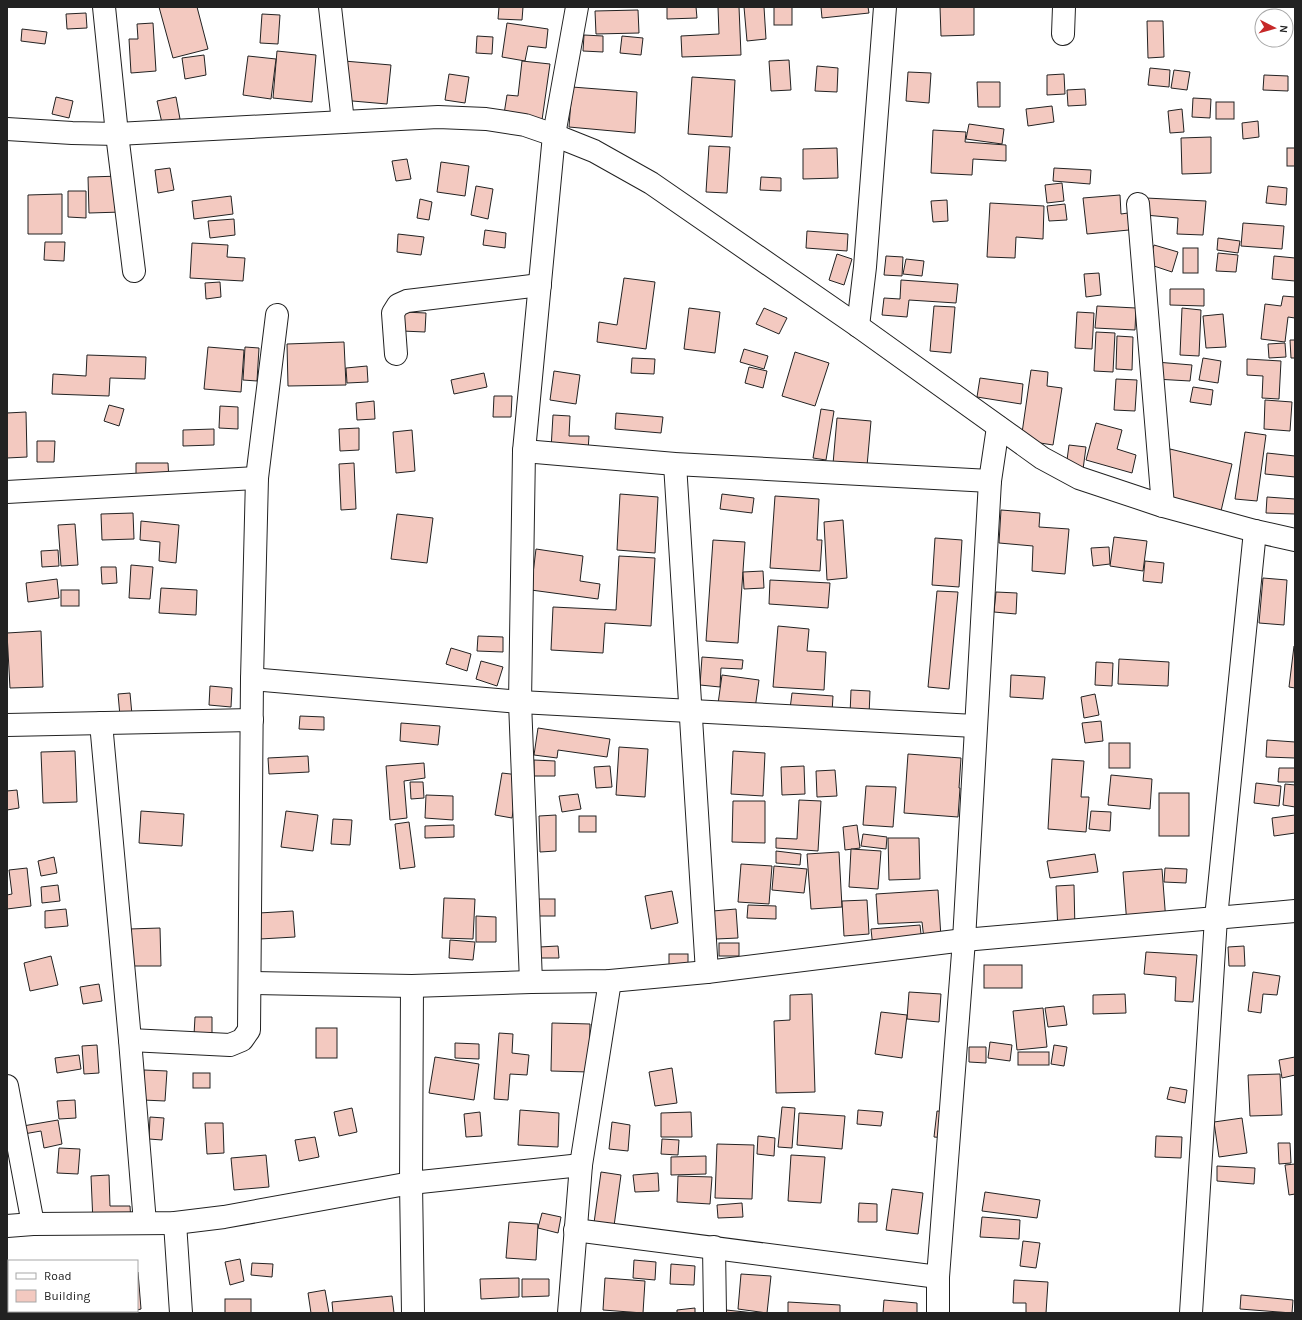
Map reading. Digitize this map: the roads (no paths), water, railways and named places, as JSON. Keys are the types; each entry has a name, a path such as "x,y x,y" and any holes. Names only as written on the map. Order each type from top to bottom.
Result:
{"street":[{"path":"104,7 117,134 134,271"},
{"path":"330,7 343,122"},
{"path":"531,982 520,702 524,451 554,135 577,7"},
{"path":"858,326 865,267 886,7"},
{"path":"1063,34 1064,7"},
{"path":"7,129 117,134 438,117 486,119 525,125 594,151 651,183 858,326 998,428 1042,458 1079,478 1163,506 1255,531 1295,540"},
{"path":"1138,204 1163,506"},
{"path":"396,354 393,312 398,305 407,301 540,285"},
{"path":"130,1040 230,1045 242,1040 249,1030 252,679 258,478 277,315"},
{"path":"938,1313 938,1277 964,940 990,481 998,428"},
{"path":"524,451 675,464 990,481"},
{"path":"675,464 707,972"},
{"path":"7,492 258,478"},
{"path":"1192,1313 1216,918 1255,531"},
{"path":"252,679 520,702 975,726"},
{"path":"7,725 252,720"},
{"path":"101,723 145,1223"},
{"path":"250,983 412,986 610,981 707,972 964,940 1295,911"},
{"path":"568,1313 581,1165 610,981"},
{"path":"412,986 411,1183 413,1313"},
{"path":"7,1086 33,1224"},
{"path":"7,1226 33,1224 175,1223 224,1217 411,1183 581,1165"},
{"path":"175,1223 181,1313"},
{"path":"575,1230 938,1277"},
{"path":"714,1247 715,1313"}]}
